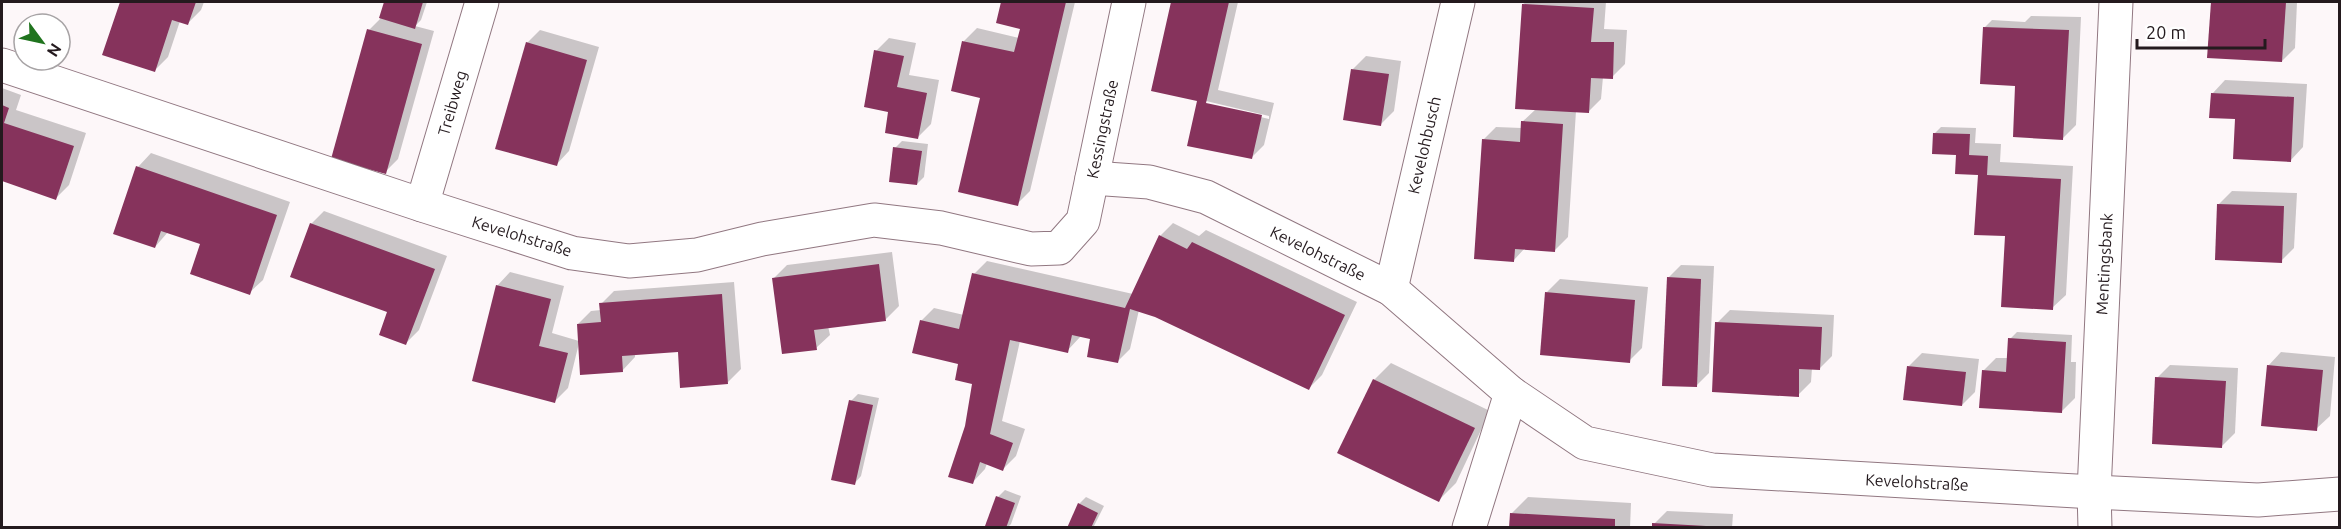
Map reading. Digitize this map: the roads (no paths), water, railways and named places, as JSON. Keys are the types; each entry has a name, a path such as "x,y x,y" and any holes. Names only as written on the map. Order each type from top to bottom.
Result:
{"street":[{"name":"Treibweg","path":"422,206 482,2"},
{"name":"Kessingstraße","path":"1059,248 1083,221 1129,2"},
{"name":"Kevelohbusch","path":"1390,289 1458,2"},
{"name":"Mentingsbank","path":"2095,528 2094,492 2116,2"},
{"name":"Kevelohstraße","path":"2,65 422,206 572,253 629,261 697,255 762,239 874,220 941,228 1031,249 1059,248"},
{"name":"Kevelohstraße","path":"1092,178 1149,182 1206,197 1390,289 1511,393 1585,443 1712,470 2258,500 2340,494"},
{"path":"1469,528 1511,393"}]}
